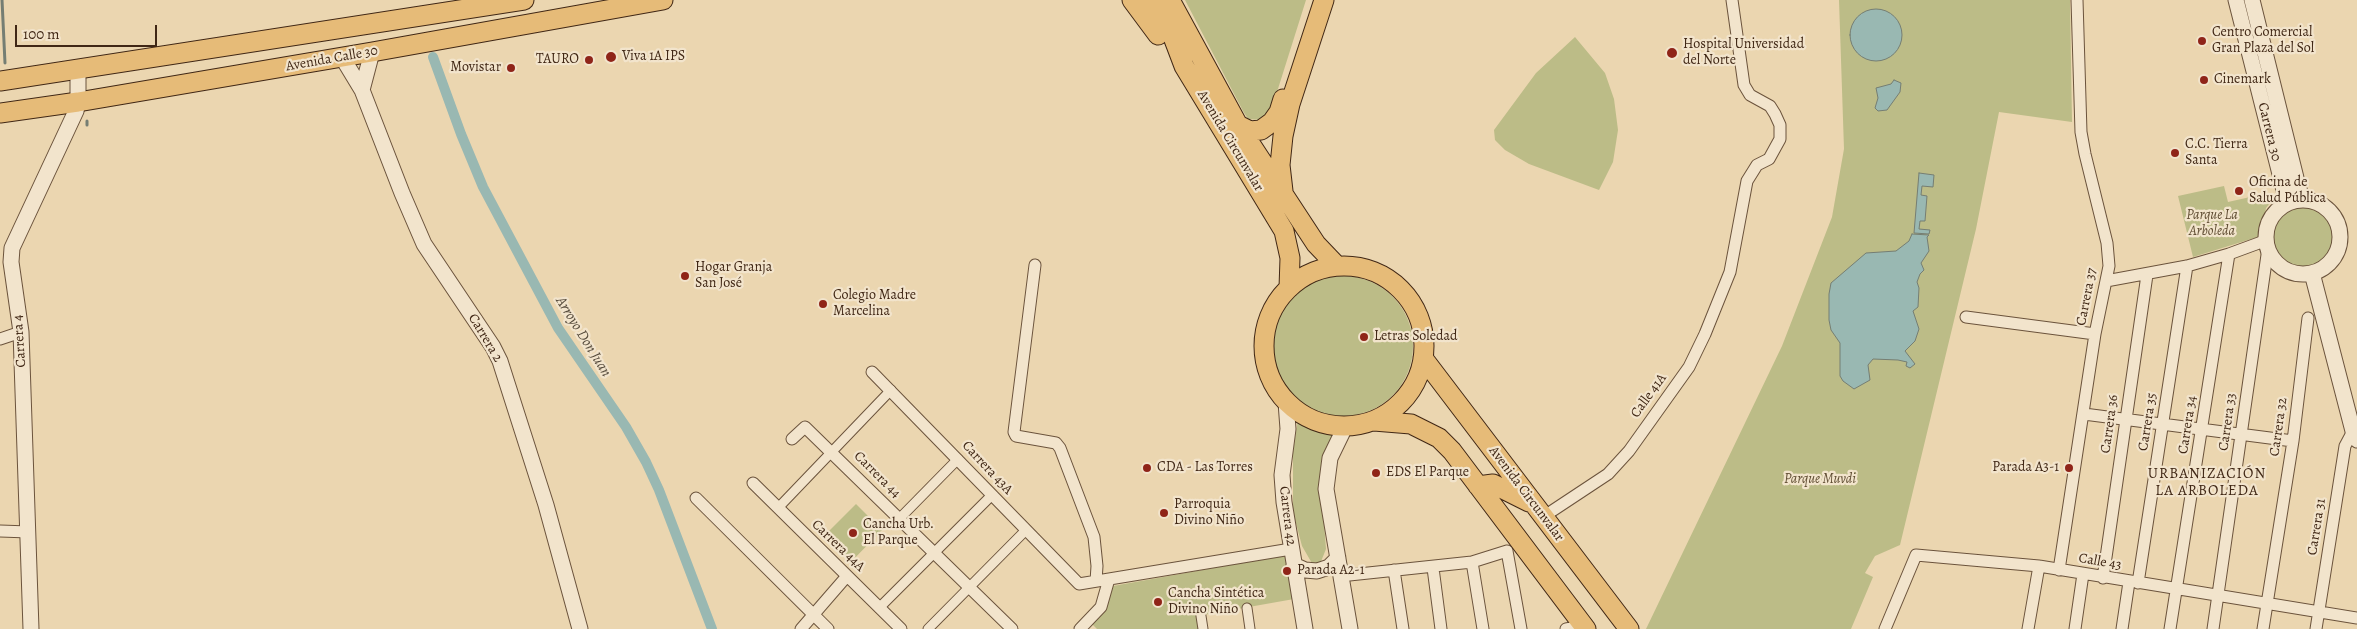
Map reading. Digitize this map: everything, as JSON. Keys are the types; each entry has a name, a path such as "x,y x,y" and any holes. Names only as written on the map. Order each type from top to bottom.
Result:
{"highway":[{"name":"Avenida Calle 30","path":"0,81 456,5 524,0"},
{"name":"Avenida Calle 30","path":"0,113 78,102 372,52 663,0"},
{"path":"1132,0 1168,49 1184,66"},
{"name":"Avenida Circunvalar","path":"1149,0 1172,37 1184,66 1284,231 1290,258 1289,288"},
{"name":"Avenida Circunvalar","path":"1170,0 1238,125 1316,244 1337,266"},
{"path":"1238,125 1250,131 1261,130 1272,122 1279,112 1313,0"},
{"path":"1284,195 1280,165 1283,136 1290,104 1324,0"},
{"path":"1374,421 1389,413 1401,402 1419,374 1423,358 1424,340 1420,322 1413,306 1402,291 1388,279 1372,271 1355,266 1337,266 1311,273 1289,288 1278,300 1270,314 1266,329 1264,345 1269,376 1286,402 1313,421 1345,427 1374,421 1411,424 1439,438 1452,450 1478,486 1511,544 1575,628"},
{"name":"Avenida Circunvalar","path":"1423,358 1629,629"},
{"path":"1478,486 1493,484 1538,510"}],"street":[{"name":"Calle 41A","path":"1538,510 1608,474 1629,451 1689,368 1730,272 1747,180 1757,165 1769,159 1776,150 1780,139 1780,125 1770,106 1750,95 1744,85 1732,0"},
{"name":"Carrera 37","path":"2059,570 2096,334 2109,266 2107,243 2081,132 2077,0"},
{"name":"Carrera 30","path":"2236,0 2285,194 2284,205"},
{"name":"Carrera 30","path":"2252,0 2299,190 2305,200"},
{"path":"362,90 372,52"},
{"name":"Carrera 2","path":"342,57 362,90 424,244 493,347 500,361 546,505 580,629"},
{"name":"Carrera 4","path":"31,629 21,332 11,262 12,248 78,102 78,69"},
{"path":"2305,200 2316,202 2331,212 2337,222 2340,236 2334,256 2325,266 2312,272 2298,273 2285,269 2275,260 2267,244 2267,232 2272,217 2284,205 2305,200"},
{"path":"2106,282 2187,266 2267,244"},
{"name":"Carrera 33","path":"2213,629 2267,244"},
{"name":"Carrera 34","path":"2170,629 2229,254"},
{"path":"1035,265 1014,432 1016,436 1056,443 1060,448 1094,537 1097,566 1096,581 1291,550"},
{"name":"Carrera 35","path":"2122,629 2134,583 2162,426 2187,266"},
{"path":"2312,272 2355,436"},
{"name":"Carrera 36","path":"2103,578 2147,275"},
{"path":"1966,316 2096,334"},
{"name":"Carrera 32","path":"2263,629 2292,442 2308,318"},
{"path":"0,339 21,332"},
{"name":"Carrera 43A","path":"872,372 892,390 1079,584 1096,581"},
{"path":"778,508 892,390"},
{"name":"Carrera 42","path":"1286,402 1288,429 1282,475 1291,550 1305,629"},
{"path":"2084,414 2292,442"},
{"name":"Carrera 44","path":"792,439 805,427 900,518 1006,627"},
{"path":"1345,427 1336,441 1327,470 1326,490 1350,629"},
{"name":"Carrera 31","path":"2316,629 2344,446 2355,436"},
{"path":"900,518 958,459"},
{"name":"Carrera 44A","path":"753,483 901,629"},
{"path":"879,608 992,495"},
{"path":"696,498 828,629"},
{"path":"928,629 1026,530"},
{"path":"0,531 29,532"},
{"path":"1340,576 1433,568 1472,562 1511,544 1521,629"},
{"name":"Calle 43","path":"1884,629 1916,555 2039,566 2103,578 2357,618"},
{"path":"1294,565 1305,570 1317,571 1329,567 1338,558"},
{"path":"1472,562 1482,629"},
{"path":"2028,629 2039,566"},
{"path":"1433,568 1441,629"},
{"path":"1394,570 1403,629"},
{"path":"2075,629 2083,574"},
{"path":"800,629 847,576"},
{"path":"1086,627 1101,607 1109,579"},
{"path":"1247,608 1250,629"},
{"path":"1201,616 1203,629"}],"green space":[{"path":"1185,0 1306,0 1271,111 1261,120 1248,119"},
{"name":"Parque Muvdi","path":"1839,0 2070,0 2072,122 1999,112 1976,229 1900,545 1875,556 1865,573 1873,577 1851,629 1646,629 1782,346 1832,217 1844,149"},
{"path":"1575,37 1605,73 1614,99 1618,130 1613,162 1599,190 1529,164 1505,150 1495,140 1494,130 1536,73"},
{"name":"Parque La Arboleda","path":"2224,186 2228,202 2268,193 2276,196 2266,208 2261,236 2193,257 2178,196"},
{"path":"2302,205 2320,211 2328,219 2334,237 2328,255 2320,263 2302,269 2284,263 2276,255 2270,237 2276,219 2284,211"},
{"path":"1343,276 1357,277 1370,281 1382,287 1393,296 1402,307 1408,319 1412,332 1412,360 1408,373 1402,385 1393,396 1382,405 1370,411 1357,415 1343,416 1329,415 1316,411 1304,405 1293,396 1284,385 1278,373 1274,360 1273,346 1274,332 1278,319 1284,307 1293,296 1304,287 1316,281 1329,277"},
{"path":"1298,420 1315,429 1335,434 1321,483 1326,549 1320,564 1313,565 1302,546 1293,512 1293,451"},
{"name":"Cancha Urb. El Parque","path":"856,504 882,530 850,563 824,536"},
{"path":"1286,555 1294,599 1198,616 1200,629 1097,629 1089,621 1107,607 1113,586"}],"water":[{"path":"1876,9 1886,11 1894,17 1900,25 1902,35 1900,45 1894,53 1886,59 1876,61 1866,59 1858,53 1852,45 1850,35 1852,25 1858,17 1866,11"},
{"path":"1894,80 1901,83 1900,92 1887,110 1878,111 1875,108 1878,98 1876,88 1891,84"},
{"path":"1919,173 1934,175 1933,187 1922,186 1921,195 1927,196 1925,221 1920,221 1919,229 1930,230 1929,234 1914,233"},
{"path":"1912,234 1929,235 1927,237 1929,251 1921,263 1924,270 1917,282 1919,288 1918,307 1913,311 1919,329 1915,341 1905,351 1915,364 1910,368 1906,366 1907,362 1873,359 1868,365 1870,380 1854,389 1843,381 1840,376 1840,343 1831,330 1829,320 1831,283 1866,253 1896,251 1909,241"}],"waterway":[{"path":"2,0 5,63"},
{"name":"Arroyo Don Juan","path":"433,57 461,134 483,187 558,328 626,427 646,462 659,490 712,629"}],"place":[{"name":"Centro Comercial Gran Plaza del Sol","path":"2202,41"},
{"name":"Hospital Universidad del Norte","path":"1672,53"},
{"name":"Viva 1A IPS","path":"611,57"},
{"name":"TAURO","path":"589,60"},
{"name":"Movistar","path":"511,68"},
{"name":"Cinemark","path":"2204,80"},
{"name":"C.C. Tierra Santa","path":"2175,153"},
{"name":"Oficina de Salud Pública","path":"2239,191"},
{"name":"Hogar Granja San José","path":"685,276"},
{"name":"Colegio Madre Marcelina","path":"823,304"},
{"name":"Letras Soledad","path":"1364,337"},
{"name":"CDA - Las Torres","path":"1147,468"},
{"name":"Parada A3-1","path":"2069,468"},
{"name":"EDS El Parque","path":"1376,473"},
{"name":"Parroquia Divino Niño","path":"1164,513"},
{"name":"Cancha Urb. El Parque","path":"853,533"},
{"name":"Parada A2-1","path":"1287,571"},
{"name":"Cancha Sintética Divino Niño","path":"1158,602"}],"district":[{"name":"URBANIZACIÓN LA ARBOLEDA","path":"2207,482"}]}
